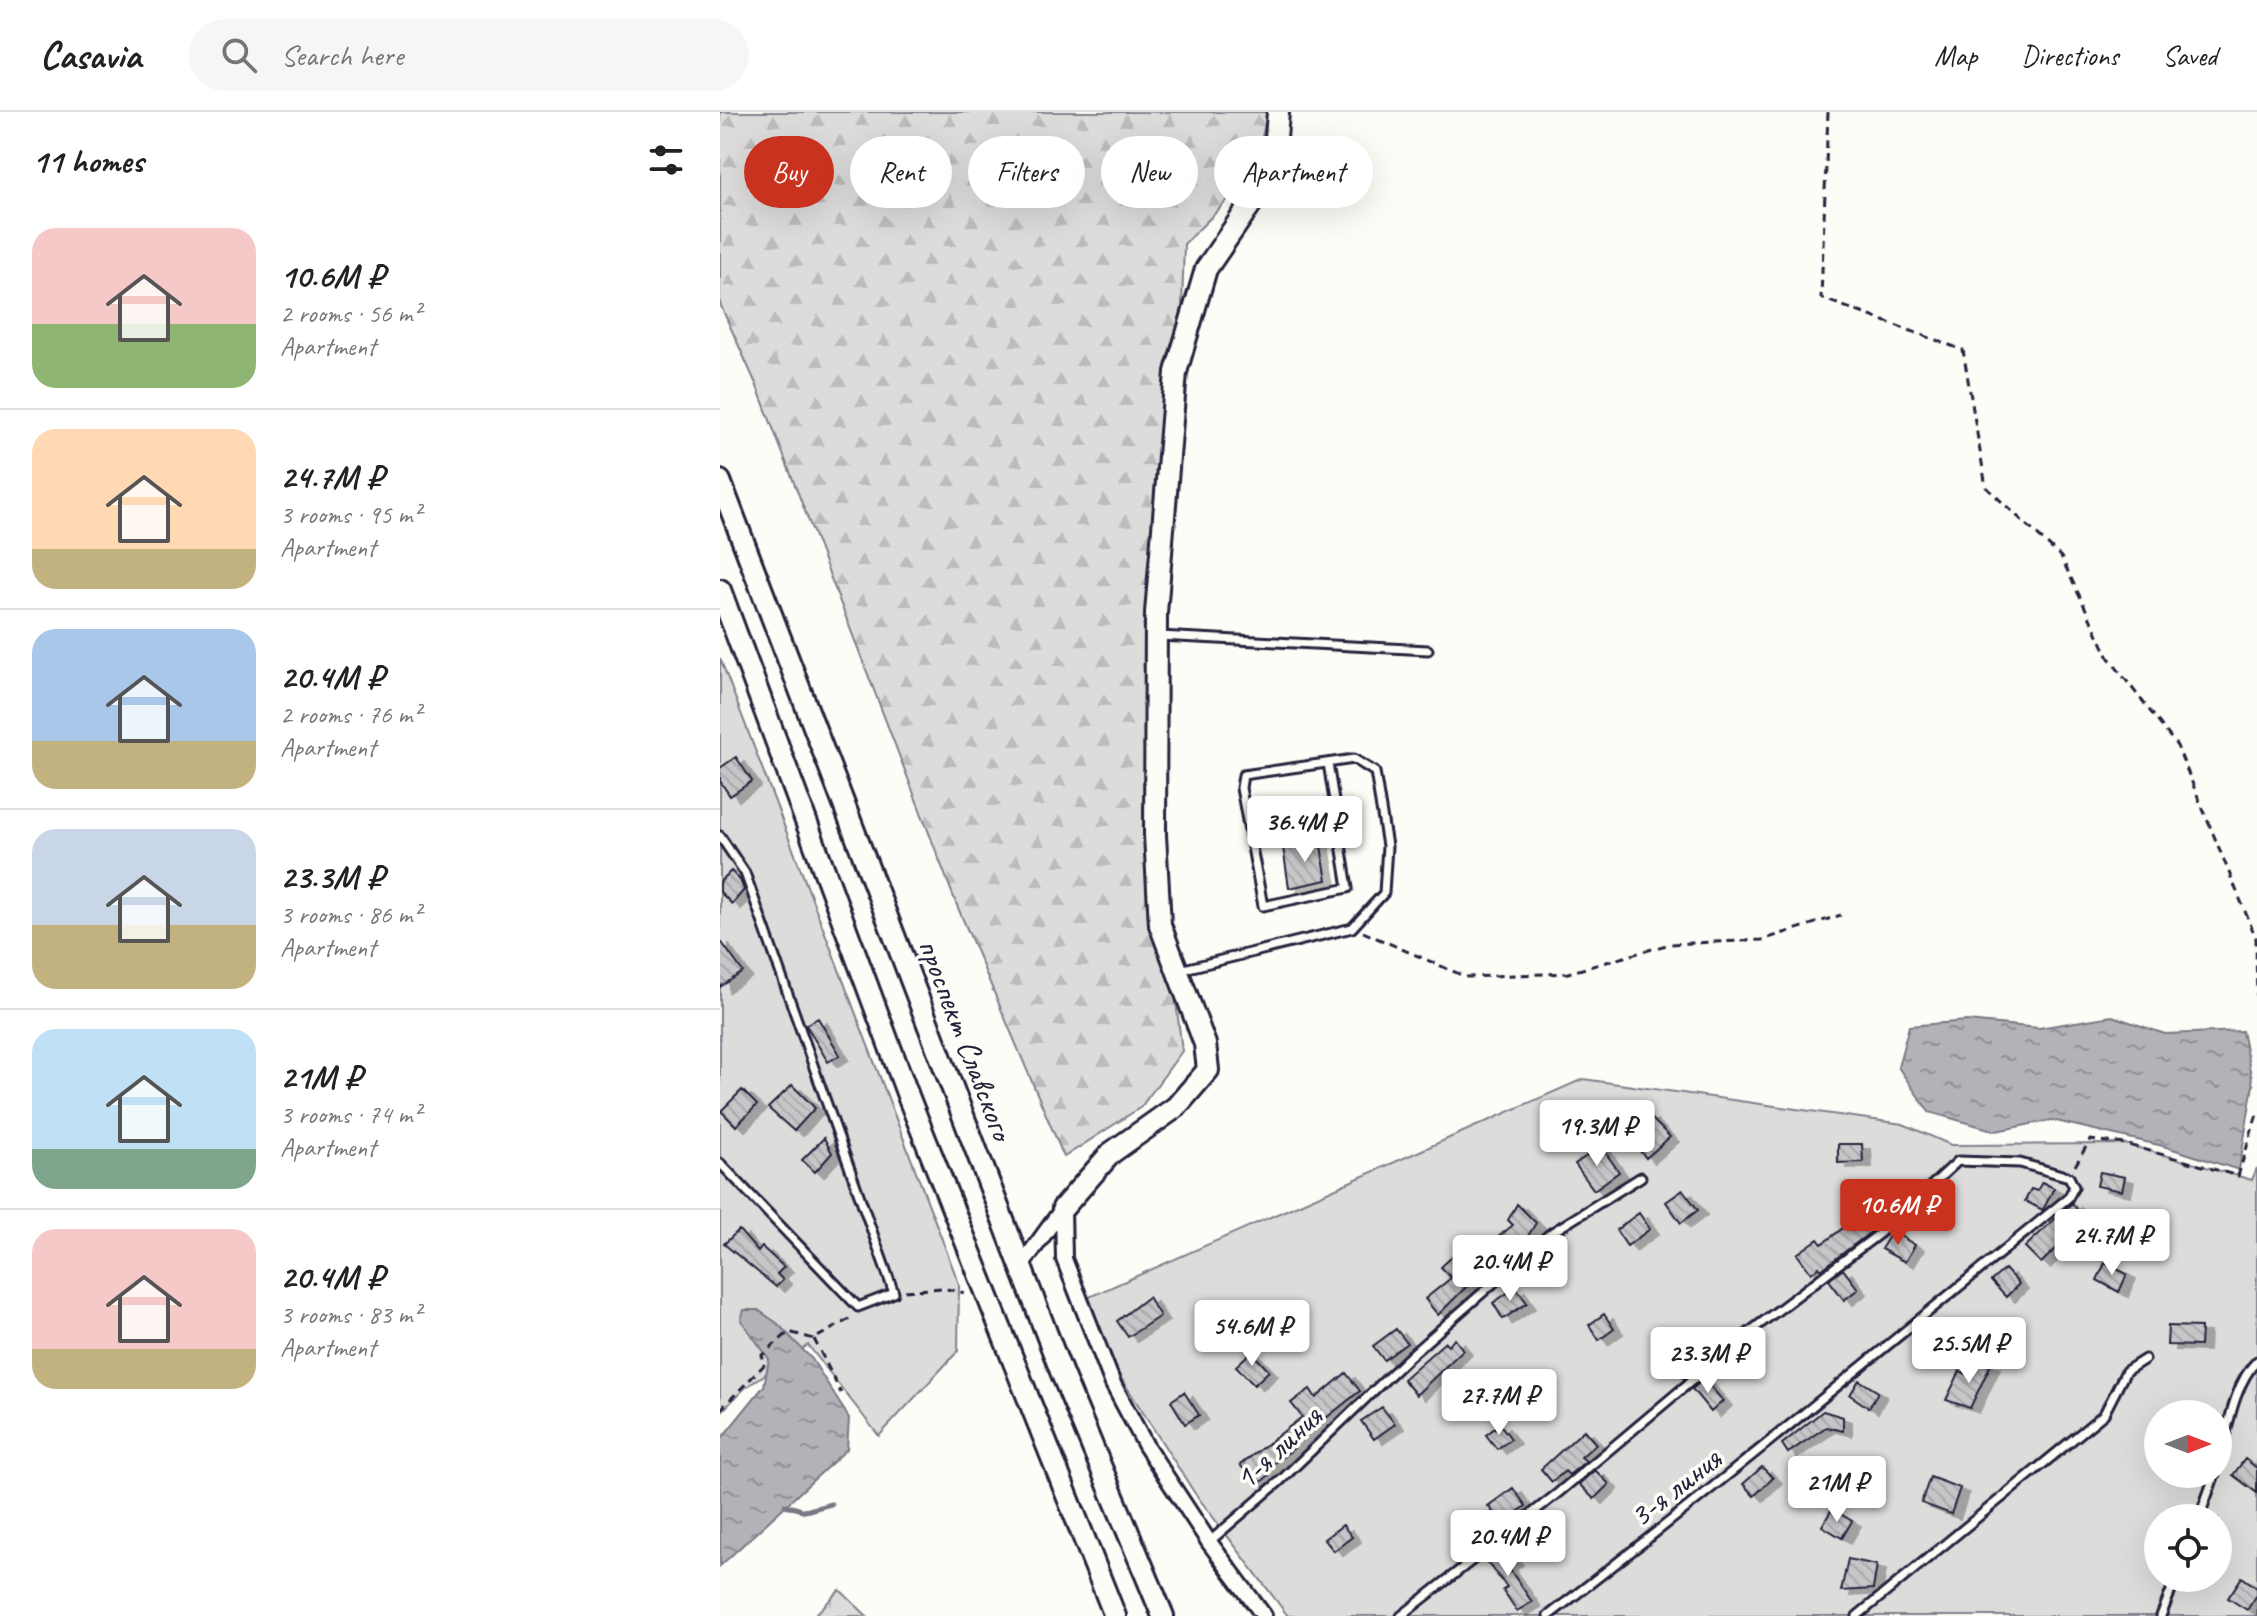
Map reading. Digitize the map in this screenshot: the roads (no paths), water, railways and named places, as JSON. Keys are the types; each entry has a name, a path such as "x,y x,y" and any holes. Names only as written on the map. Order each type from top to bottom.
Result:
{"main road":[{"path":"1063,1208 1111,1153 1176,1107 1208,1070 1205,1044 1160,925 1155,835 1156,636 1176,372 1206,269 1250,205 1275,151 1278,112"},
{"name":"проспект Славского","path":"720,481 1021,1266 1163,1616"},
{"path":"720,590 983,1287 1115,1616"}],"street":[{"path":"1021,1266 1063,1208"},
{"path":"1063,1208 1064,1259 1113,1384 1146,1446 1209,1542 1264,1616"}],"lane":[{"path":"1156,636 1428,650"},
{"path":"1178,971 1352,928 1384,893 1387,846 1375,772 1354,759 1243,775 1241,788 1263,906 1348,888 1328,763"},
{"path":"720,836 745,873 894,1293 858,1307 720,1163"},
{"name":"3-я линия","path":"1401,1616 1558,1493 1752,1330 1880,1233 1958,1161 2020,1163 2069,1177 2074,1187 2068,1198 1953,1295 1867,1360 1775,1440 1548,1616"},
{"name":"1-я линия","path":"1209,1542 1280,1481 1411,1355 1551,1233 1641,1177"},
{"path":"1857,1616 2104,1414 2126,1371 2145,1359"},
{"path":"2232,1418 2249,1369 2257,1361"},
{"path":"2161,1616 2170,1592"}],"water":[{"path":"2112,1016 2165,1034 2242,1031 2253,1085 2239,1170 2163,1146 2052,1120 1996,1131 1929,1112 1898,1067 1909,1026 1967,1021 2039,1028"},
{"path":"744,1310 758,1310 777,1323 812,1359 849,1418 847,1449 720,1566 720,1440 764,1386 769,1359 741,1320"}],"waterway":[{"path":"785,1505 805,1511 831,1504"}]}
